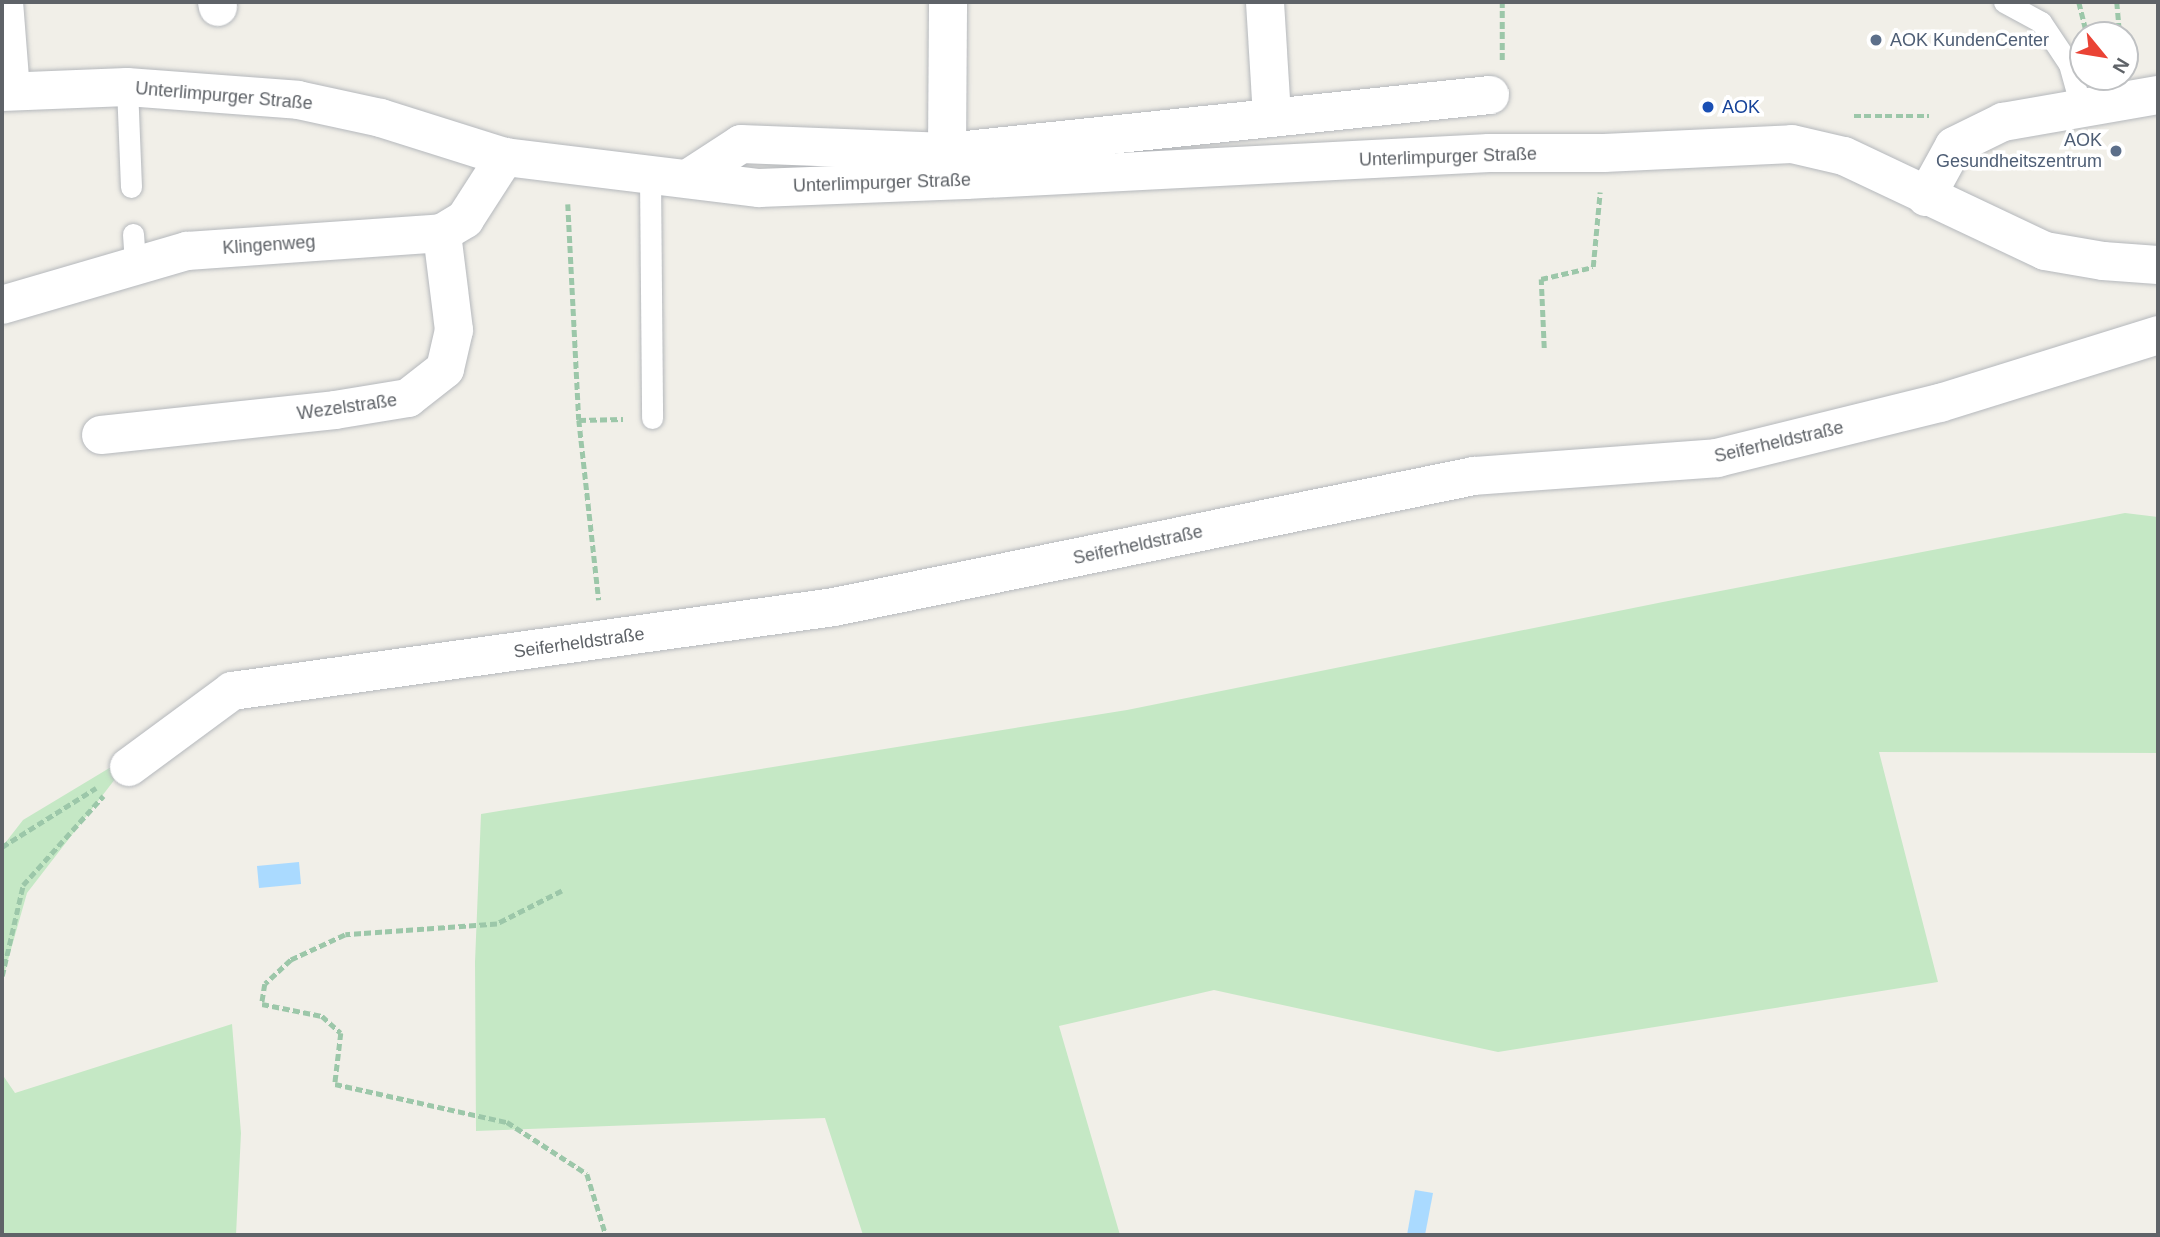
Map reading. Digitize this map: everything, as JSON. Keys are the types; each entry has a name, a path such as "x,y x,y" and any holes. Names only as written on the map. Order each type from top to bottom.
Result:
{"street":[{"path":"4,2 6,92"},
{"name":"Unterlimpurger Straße","path":"947,152 948,2"},
{"path":"1265,2 1272,117"},
{"name":"Unterlimpurger Straße","path":"6,92 127,87 298,100 381,118 505,157 759,188 1489,153 1604,153 1792,144 1844,156 2045,251 2158,265"},
{"name":"Unterlimpurger Straße","path":"689,178 741,144 947,152 1077,141 1272,117 1490,95"},
{"path":"1926,197 1954,146 2003,121 2158,95"},
{"path":"442,233 465,219 505,157"},
{"name":"Klingenweg","path":"2,305 134,250 187,251 442,233"},
{"name":"Wezelstraße","path":"101,435 335,410 408,398 446,369 454,330 442,233"},
{"name":"Seiferheldstraße","path":"129,767 232,691 834,607 1474,475 1717,458 1940,403 2158,335"}],"lane":[{"path":"2004,2 2041,22 2068,65 2081,107"},
{"path":"127,87 131,187"},
{"path":"650,176 652,418"}],"path":[{"path":"1490,95 1502,79 1502,2"},
{"path":"2079,2 2084,21"},
{"path":"2117,2 2119,21"},
{"path":"1544,348 1541,279 1593,267 1604,153"},
{"path":"566,164 579,420 603,639"},
{"path":"579,420 652,418"},
{"path":"2,847 129,767"},
{"path":"2,976 23,885 129,767"},
{"path":"562,891 497,924 345,935 291,960 265,984 262,1004 323,1016 341,1033 335,1084 507,1122 587,1174 606,1235"}],"green space":[{"path":"2125,513 2158,517 2158,753 1879,752 1938,982 1498,1052 1214,990 1059,1026 1120,1235 863,1235 825,1118 476,1131 475,962 481,814 1127,710 1663,602"},
{"path":"136,752 27,893 2,981 2,847 23,820"},
{"path":"232,1024 241,1133 236,1235 2,1235 2,1074 15,1093"}],"water":[{"path":"299,862 301,884 259,888 257,866"},
{"path":"1415,1190 1433,1193 1425,1235 1407,1235"}],"place":[{"name":"AOK KundenCenter","path":"1876,40"},
{"name":"AOK","path":"1708,107"},
{"name":"AOK Gesundheitszentrum","path":"2116,151"}]}
